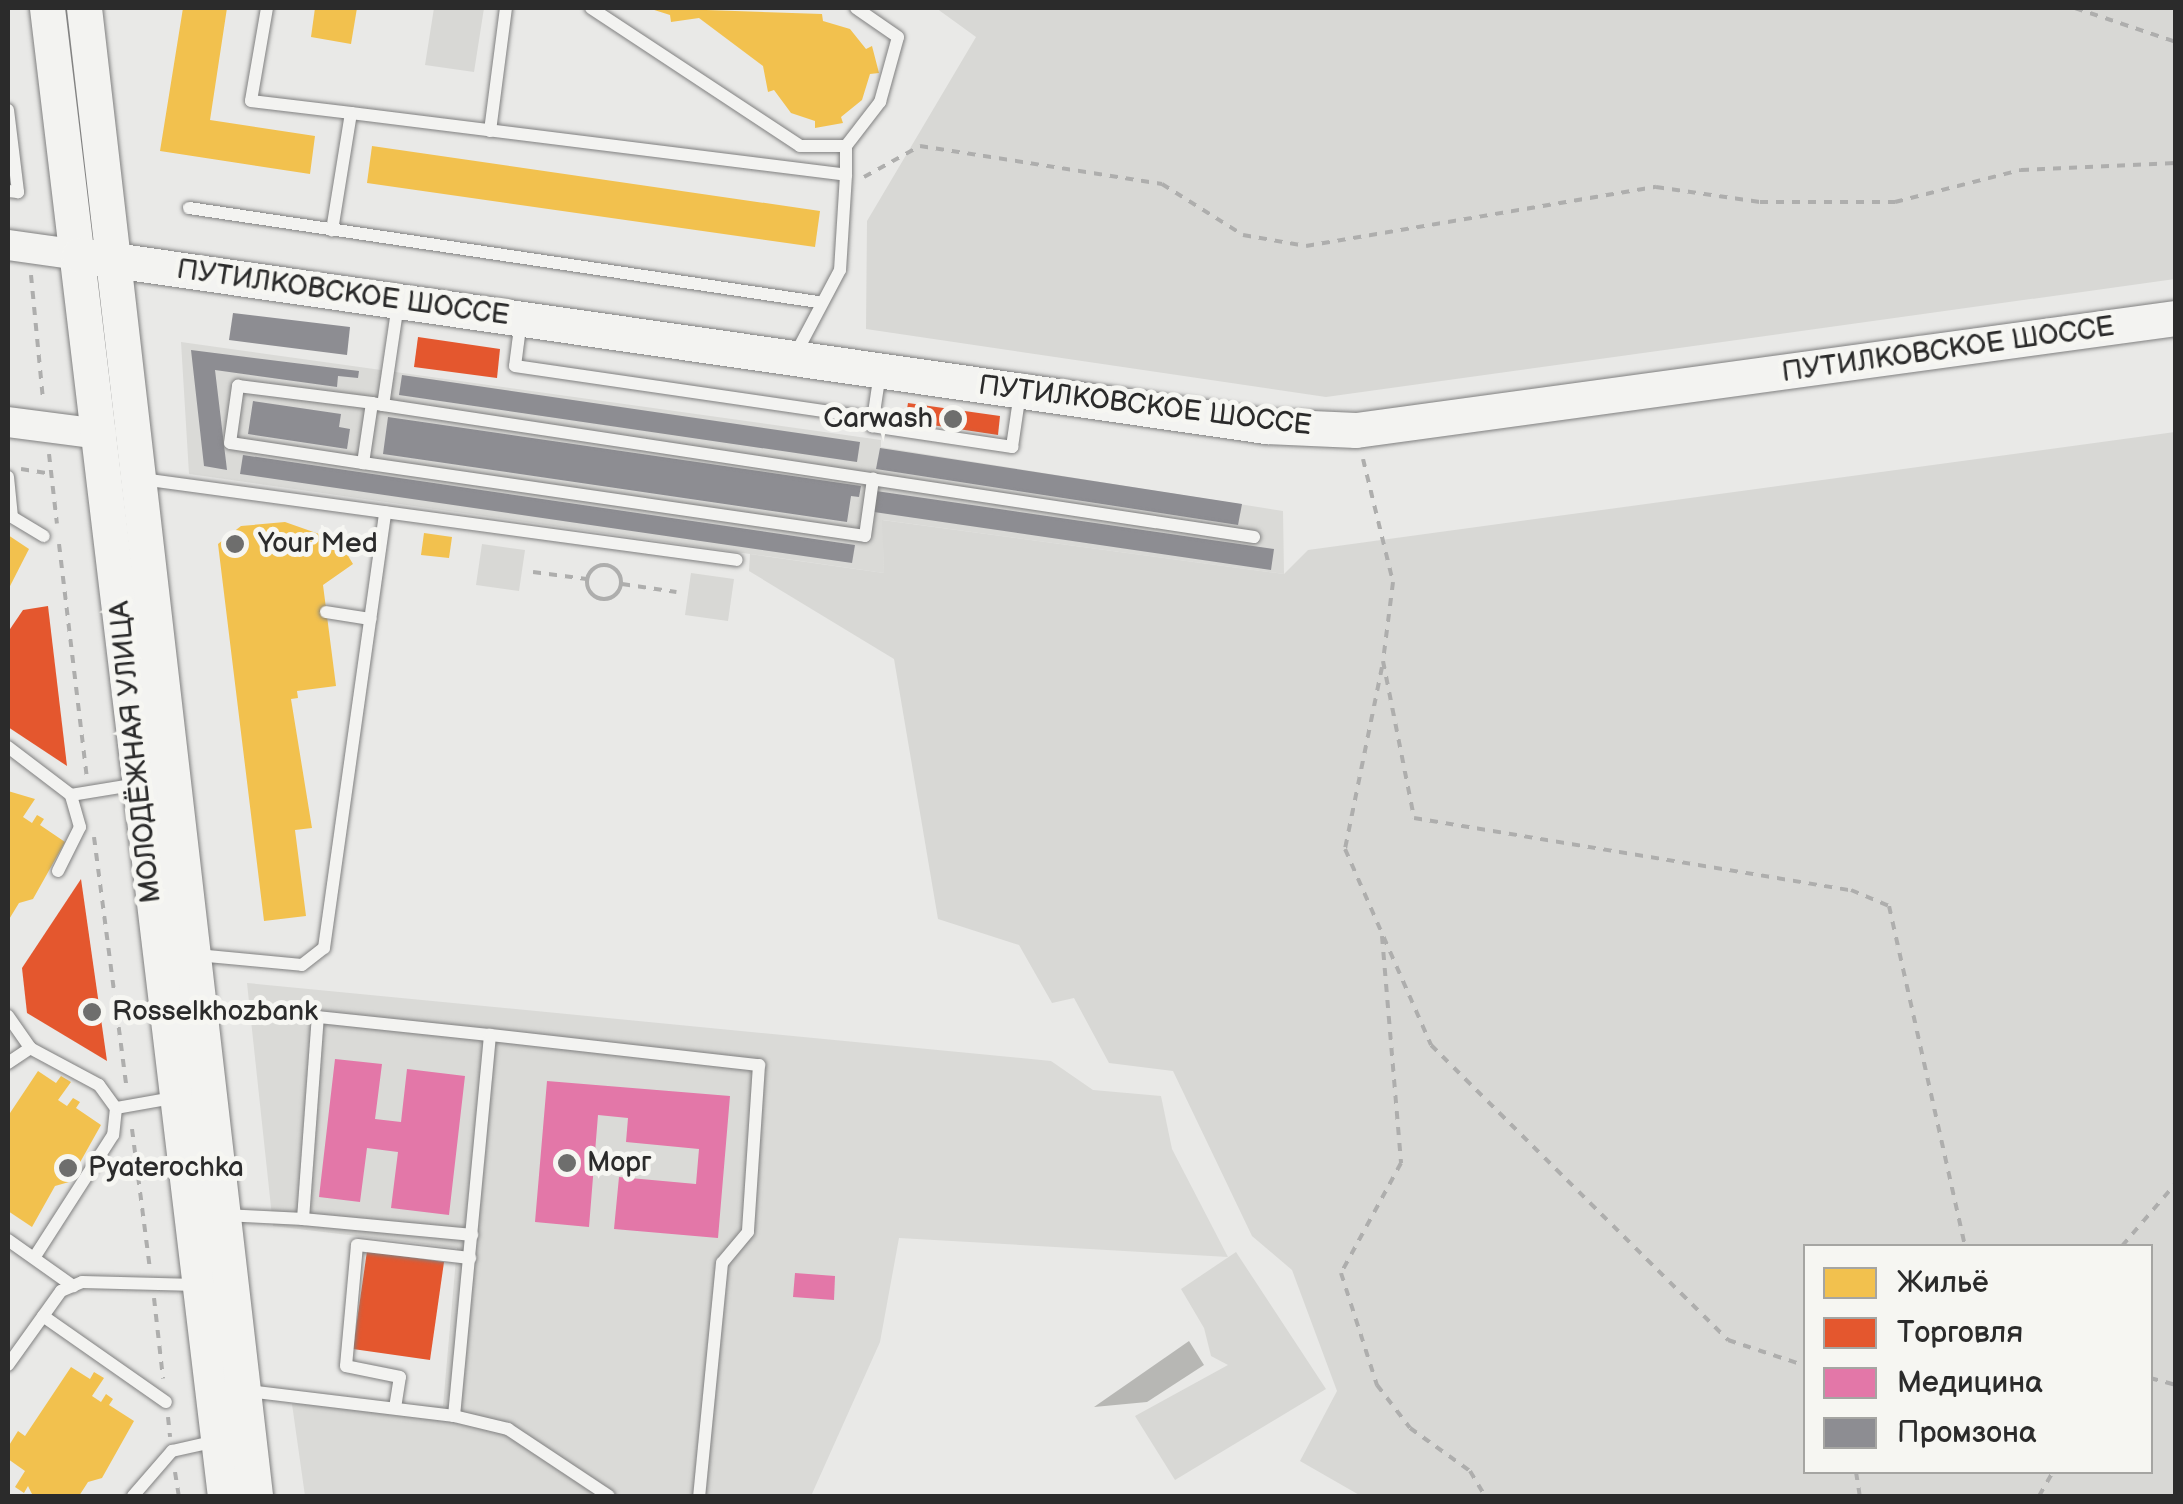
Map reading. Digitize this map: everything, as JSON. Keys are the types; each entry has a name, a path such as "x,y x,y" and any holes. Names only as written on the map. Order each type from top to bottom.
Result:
{"main road":[{"name":"МОЛОДЁЖНАЯ УЛИЦА","path":"48,8 224,1496"},
{"name":"МОЛОДЁЖНАЯ УЛИЦА","path":"84,8 116,260 218,1215 254,1496"},
{"name":"ПУТИЛКОВСКОЕ ШОССЕ","path":"79,255 1266,426 1356,430 2176,318"}],"street":[{"path":"18,247 79,255"},
{"path":"8,422 100,434"}],"lane":[{"path":"267,8 252,101 846,175"},
{"path":"490,131 506,8"},
{"path":"592,8 800,146 846,146"},
{"path":"794,358 818,302 840,270 846,146 880,102 898,37 856,8"},
{"path":"8,110 18,192 8,191"},
{"path":"332,230 351,114"},
{"path":"189,208 818,302"},
{"path":"363,463 398,301"},
{"path":"522,319 515,366 873,418"},
{"path":"880,370 872,426 1012,447 1020,390"},
{"path":"873,479 865,536 230,443 238,386 378,404 873,479 1254,537"},
{"path":"8,477 12,517 44,536"},
{"path":"139,479 737,560"},
{"path":"190,954 302,964 324,948 384,512"},
{"path":"326,612 370,619"},
{"path":"8,747 70,795 80,827 58,870"},
{"path":"70,795 140,784"},
{"path":"8,1016 30,1048 99,1085 122,1107"},
{"path":"303,1219 318,1017 759,1065 748,1232 722,1263 699,1496"},
{"path":"454,1416 490,1034"},
{"path":"8,1063 30,1048"},
{"path":"122,1107 175,1097"},
{"path":"34,1258 114,1135 122,1107"},
{"path":"218,1215 472,1235"},
{"path":"8,1240 74,1286"},
{"path":"394,1408 400,1377 346,1366 357,1245 470,1258"},
{"path":"8,1362 61,1291 74,1286 197,1286"},
{"path":"43,1316 166,1402"},
{"path":"240,1390 454,1416 508,1429 608,1496"},
{"path":"132,1496 172,1451 218,1441"}],"path":[{"path":"2074,8 2176,42"},
{"path":"846,175 867,178 920,146 1162,184 1242,235 1306,246 1656,187 1760,202 1895,202 2022,170 2176,163"},
{"path":"18,247 46,426 122,1107 153,1288 179,1496"},
{"path":"1356,430 1393,582 1383,661 1346,849 1431,1045 1728,1340 1803,1365"},
{"path":"8,467 51,474"},
{"path":"622,584 614,596 602,599 590,592 588,579 595,567 608,564 622,584 676,592"},
{"path":"533,572 588,579"},
{"path":"1383,661 1414,818 1852,890 1889,906 1965,1244"},
{"path":"1382,931 1401,1163 1341,1273 1378,1385 1410,1428 1470,1471 1486,1496"},
{"path":"2124,1244 2176,1183"},
{"path":"2038,1496 2052,1474"}],"shaded area":[{"path":"434,8 484,8 474,72 425,65"},
{"path":"936,8 2175,8 2175,279 1326,397 866,329 867,221 976,37"},
{"path":"181,342 881,440 881,447 1283,511 1284,574 883,520 884,573 189,474"},
{"path":"2175,432 2175,1496 1361,1496 1300,1461 1337,1391 1292,1270 1252,1236 1173,1071 1109,1063 1074,998 1052,1003 1019,945 938,919 894,659 749,571 750,554 884,573 882,520 1284,574 1308,550"},
{"path":"482,544 525,550 519,591 476,585"},
{"path":"691,573 734,579 728,621 685,615"},
{"path":"247,983 1051,1061 1093,1090 1161,1096 1172,1149 1228,1257 899,1238 880,1342 811,1496 305,1496 292,1404 443,1406 457,1248 273,1226"},
{"path":"1236,1252 1326,1389 1175,1480 1135,1416 1228,1365 1211,1356 1204,1328 1181,1289"},
{"path":"1189,1341 1204,1365 1147,1402 1094,1407"}],"building: Жильё":[{"path":"183,8 227,8 210,120 315,136 310,174 160,151"},
{"path":"315,8 357,8 351,44 311,37"},
{"path":"648,8 822,14 823,21 850,29 866,49 872,46 879,73 870,74 862,100 841,117 843,123 815,128 815,121 791,113 774,90 768,92 763,66 699,18 671,22 670,15"},
{"path":"372,146 820,211 815,247 367,183"},
{"path":"285,522 339,541 353,564 323,585 336,686 297,691 298,698 291,699 312,828 295,830 306,916 264,921 218,544 241,526"},
{"path":"424,533 452,537 449,558 421,555"},
{"path":"8,535 29,549 8,590"},
{"path":"8,791 35,799 23,817 32,823 37,815 44,819 40,825 65,842 33,899 19,903 8,921"},
{"path":"38,1071 56,1083 61,1076 71,1082 58,1100 67,1106 73,1098 80,1102 76,1108 101,1125 69,1182 55,1186 32,1227 8,1211 8,1116"},
{"path":"71,1367 90,1379 94,1372 104,1378 92,1396 101,1402 106,1394 113,1399 109,1405 134,1421 102,1478 88,1482 79,1496 33,1496 28,1486 24,1493 15,1487 25,1471 8,1459 8,1447 18,1431 25,1436"}],"building: Торговля":[{"path":"418,337 500,349 497,378 414,367"},
{"name":"Carwash","path":"908,403 1000,416 998,435 905,421"},
{"path":"48,606 67,766 8,727 8,632 23,610"},
{"path":"81,879 107,1061 27,1013 22,968"},
{"path":"367,1251 444,1262 430,1360 353,1349"}],"building: Медицина":[{"path":"335,1059 382,1064 375,1119 401,1122 407,1069 465,1076 449,1215 391,1208 398,1152 367,1148 360,1202 319,1197"},
{"name":"Морг","path":"547,1081 730,1096 718,1238 614,1229 619,1177 696,1184 699,1149 626,1142 628,1118 598,1115 589,1227 535,1222"},
{"path":"795,1273 835,1276 834,1300 793,1297"}],"building: Промзона":[{"path":"233,313 350,327 347,355 229,340"},
{"path":"191,350 359,371 358,378 338,376 337,387 215,370 227,470 204,466"},
{"path":"402,375 860,442 857,462 399,395"},
{"path":"253,401 341,414 339,427 350,429 347,449 248,434"},
{"path":"388,417 861,486 859,497 851,496 847,522 383,454"},
{"path":"880,448 1242,504 1238,525 876,469"},
{"path":"243,455 855,545 852,563 240,474"},
{"path":"876,491 1274,549 1271,570 874,512"}],"place":[{"name":"Carwash","path":"953,419"},
{"name":"Your Med","path":"235,544"},
{"name":"Rosselkhozbank","path":"92,1012"},
{"name":"Морг","path":"567,1163"},
{"name":"Pyaterochka","path":"68,1168"}]}
